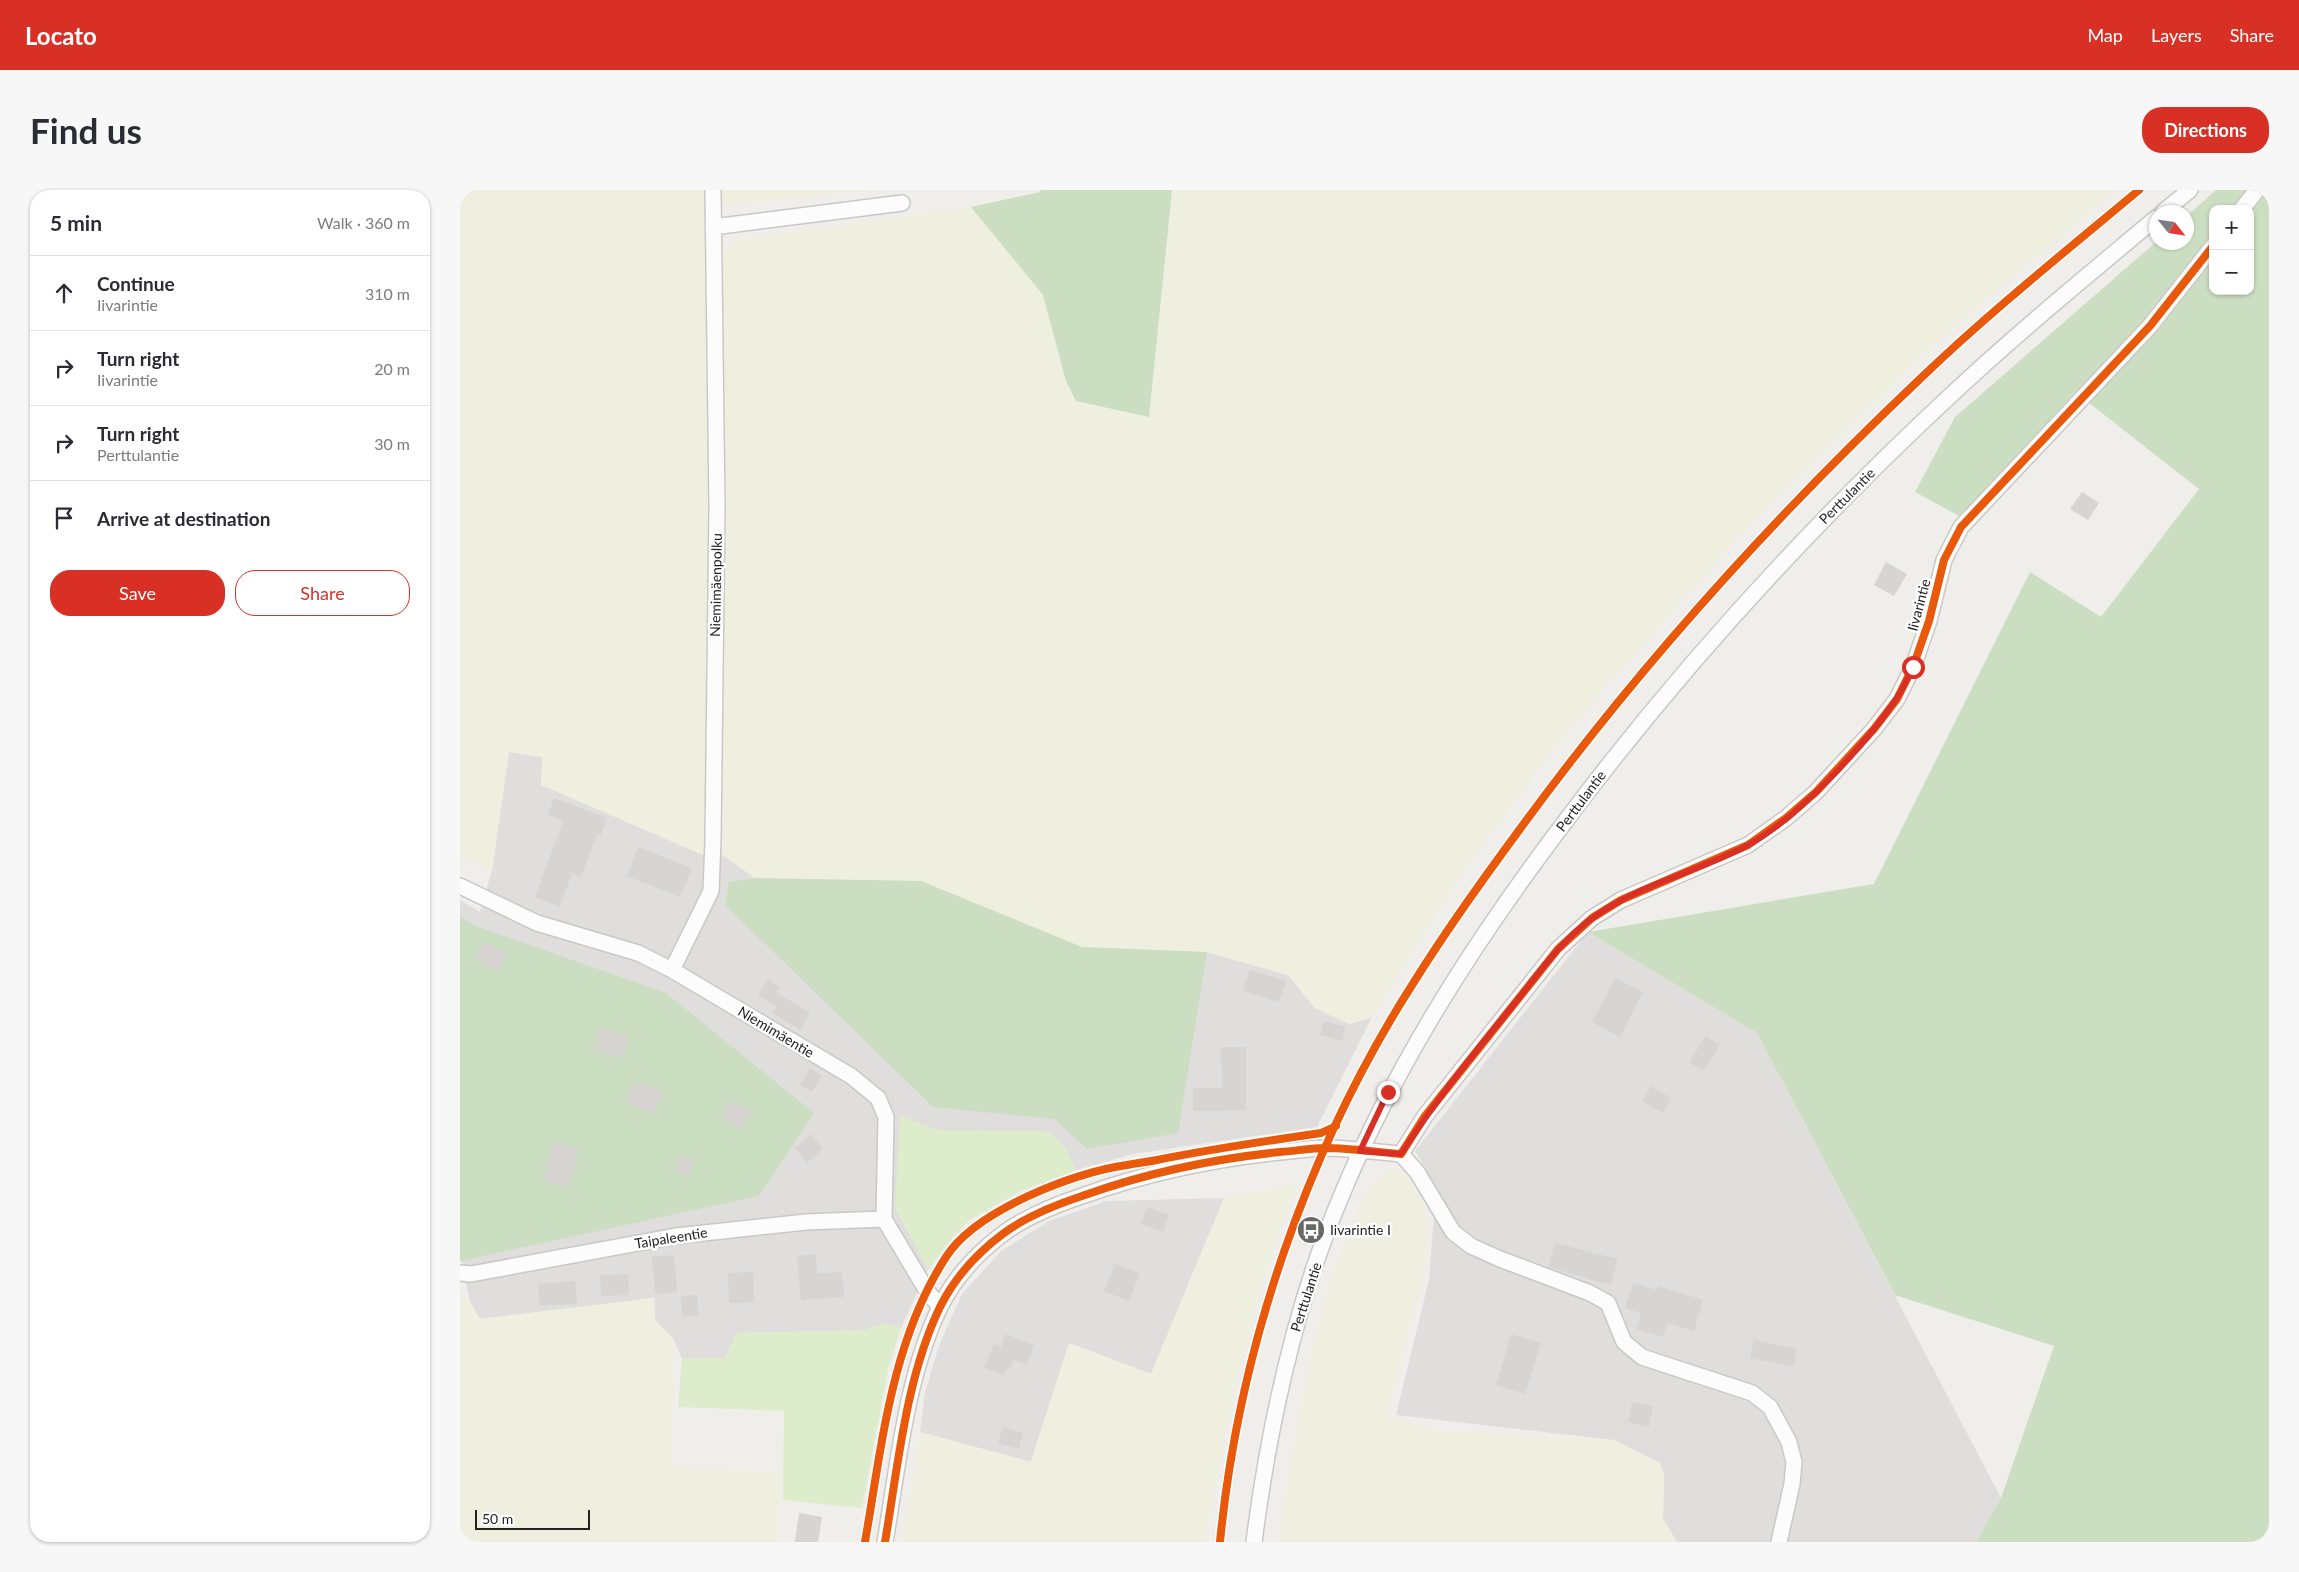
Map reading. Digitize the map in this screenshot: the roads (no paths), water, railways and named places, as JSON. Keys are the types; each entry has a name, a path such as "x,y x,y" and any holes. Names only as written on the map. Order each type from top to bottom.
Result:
{"street":[{"name":"Niemimäenpolku","path":"672,970 711,891 714,840 717,507 713,190"},
{"path":"2172,205 2190,190"},
{"path":"2245,205 2257,190"},
{"path":"713,227 902,203"},
{"name":"Perttulantie","path":"1254,1542 1264,1467 1283,1372 1324,1242 1360,1151 1388,1092 1420,1034 1512,893 1596,781 1690,665 1790,554 1919,425 2036,319 2149,224"},
{"name":"Iivarintie","path":"1401,1154 1425,1116 1540,971 1558,949 1592,918 1621,900 1748,845 1786,818 1816,792 1874,729 1897,699 1913,667 1930,622 1944,560 1961,527 2150,326 2210,250"},
{"name":"Niemimäentie","path":"460,886 537,923 638,953 672,970 851,1076 878,1098 886,1117 884,1219"},
{"path":"885,1542 914,1383 940,1307 962,1271 984,1249 1005,1232 1062,1203 1161,1170 1254,1155 1326,1148 1401,1154 1417,1172 1453,1232 1471,1246 1590,1293 1608,1303 1624,1342 1642,1357 1752,1393 1770,1407 1789,1442 1794,1462 1792,1484 1779,1542"},
{"path":"884,1219 927,1291 940,1307"},
{"name":"Taipaleentie","path":"460,1273 471,1274 684,1235 806,1222 884,1219"}],"place":[{"name":"Iivarintie I","path":"1311,1230"}]}
